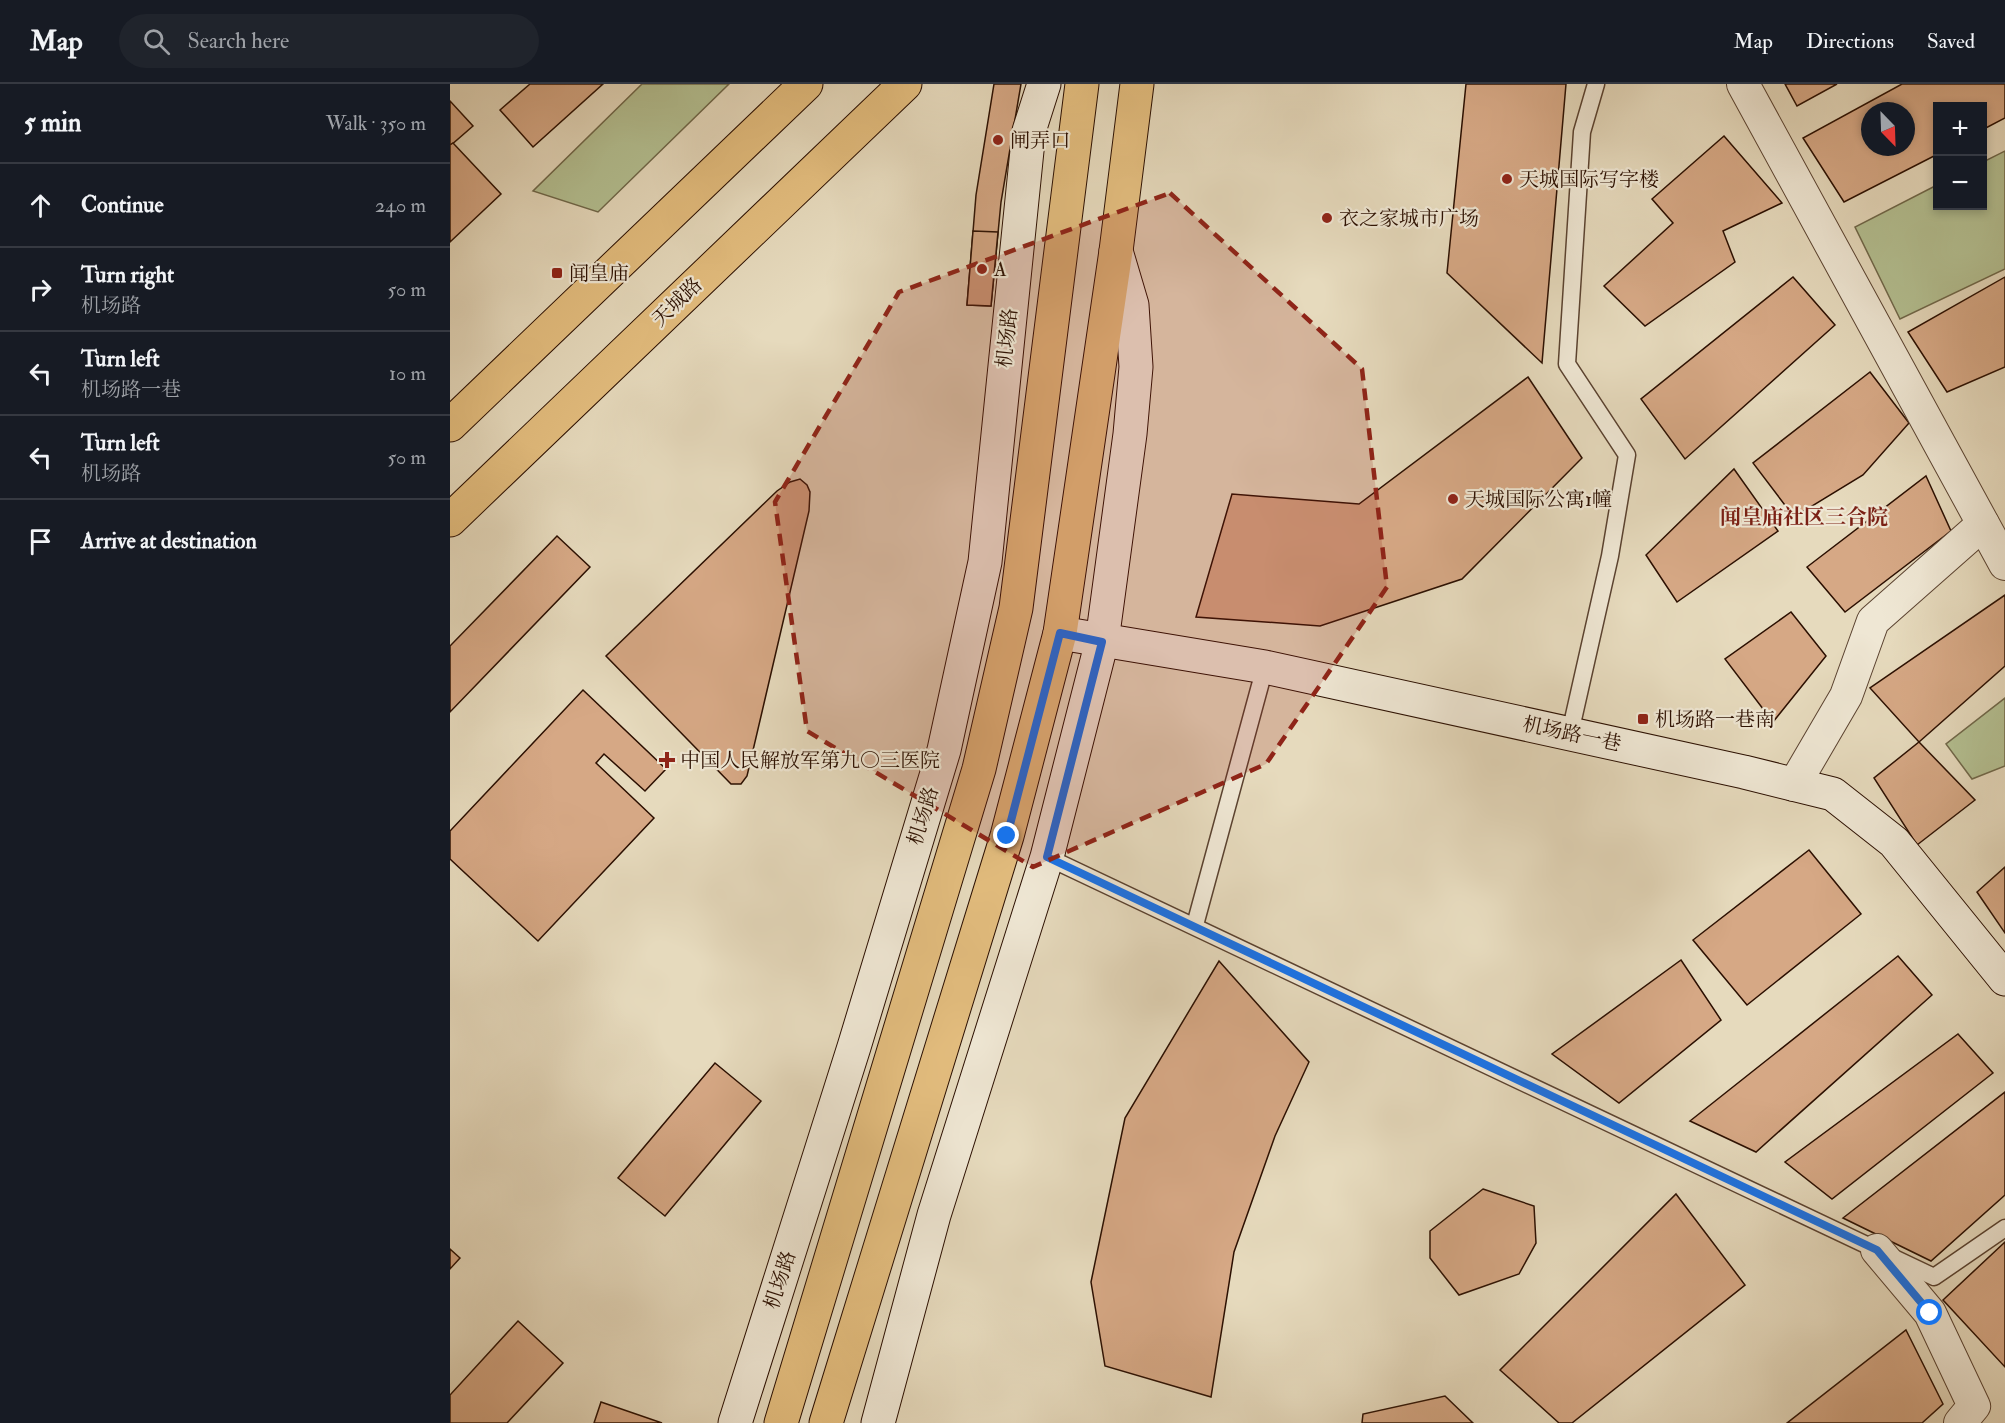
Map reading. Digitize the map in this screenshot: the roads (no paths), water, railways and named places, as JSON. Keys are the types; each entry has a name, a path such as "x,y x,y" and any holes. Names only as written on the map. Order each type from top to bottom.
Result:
{"main road":[{"path":"450,425 806,84"},
{"name":"天城路","path":"450,520 905,84"},
{"name":"机场路","path":"735,1423 854,1047 944,750 984,562 1029,131 1044,84"},
{"name":"机场路","path":"781,1423 979,769 1016,608 1082,84"},
{"path":"826,1423 1007,836 1060,633 1116,251 1137,84"},
{"path":"878,1423 934,1215 1047,857 1102,642 1137,367 1132,305 1116,251"},
{"name":"机场路一巷","path":"1060,633 1102,642 1265,667 1570,733 1833,794 1894,842 2005,979"}],"street":[{"path":"1743,84 2005,564"},
{"path":"1794,785 1846,696 1873,621 1983,524"},
{"path":"1877,1250 1930,1313 1974,1406 1960,1423"}],"lane":[{"path":"1570,733 1611,556 1627,455 1567,364 1582,132 1596,84"},
{"path":"1196,926 1265,667"},
{"path":"1047,857 1934,1277 2005,1228"}],"place":[{"name":"闸弄口","path":"998,140"},
{"name":"天城国际写字楼","path":"1507,179"},
{"name":"衣之家城市广场","path":"1327,218"},
{"name":"A","path":"982,269"},
{"name":"闻皇庙","path":"557,273"},
{"name":"天城国际公寓1幢","path":"1453,499"},
{"name":"机场路一巷南","path":"1643,719"},
{"name":"中国人民解放军第九〇三医院","path":"667,760"}],"district":[{"name":"闻皇庙社区三合院","path":"1804,517"}]}
